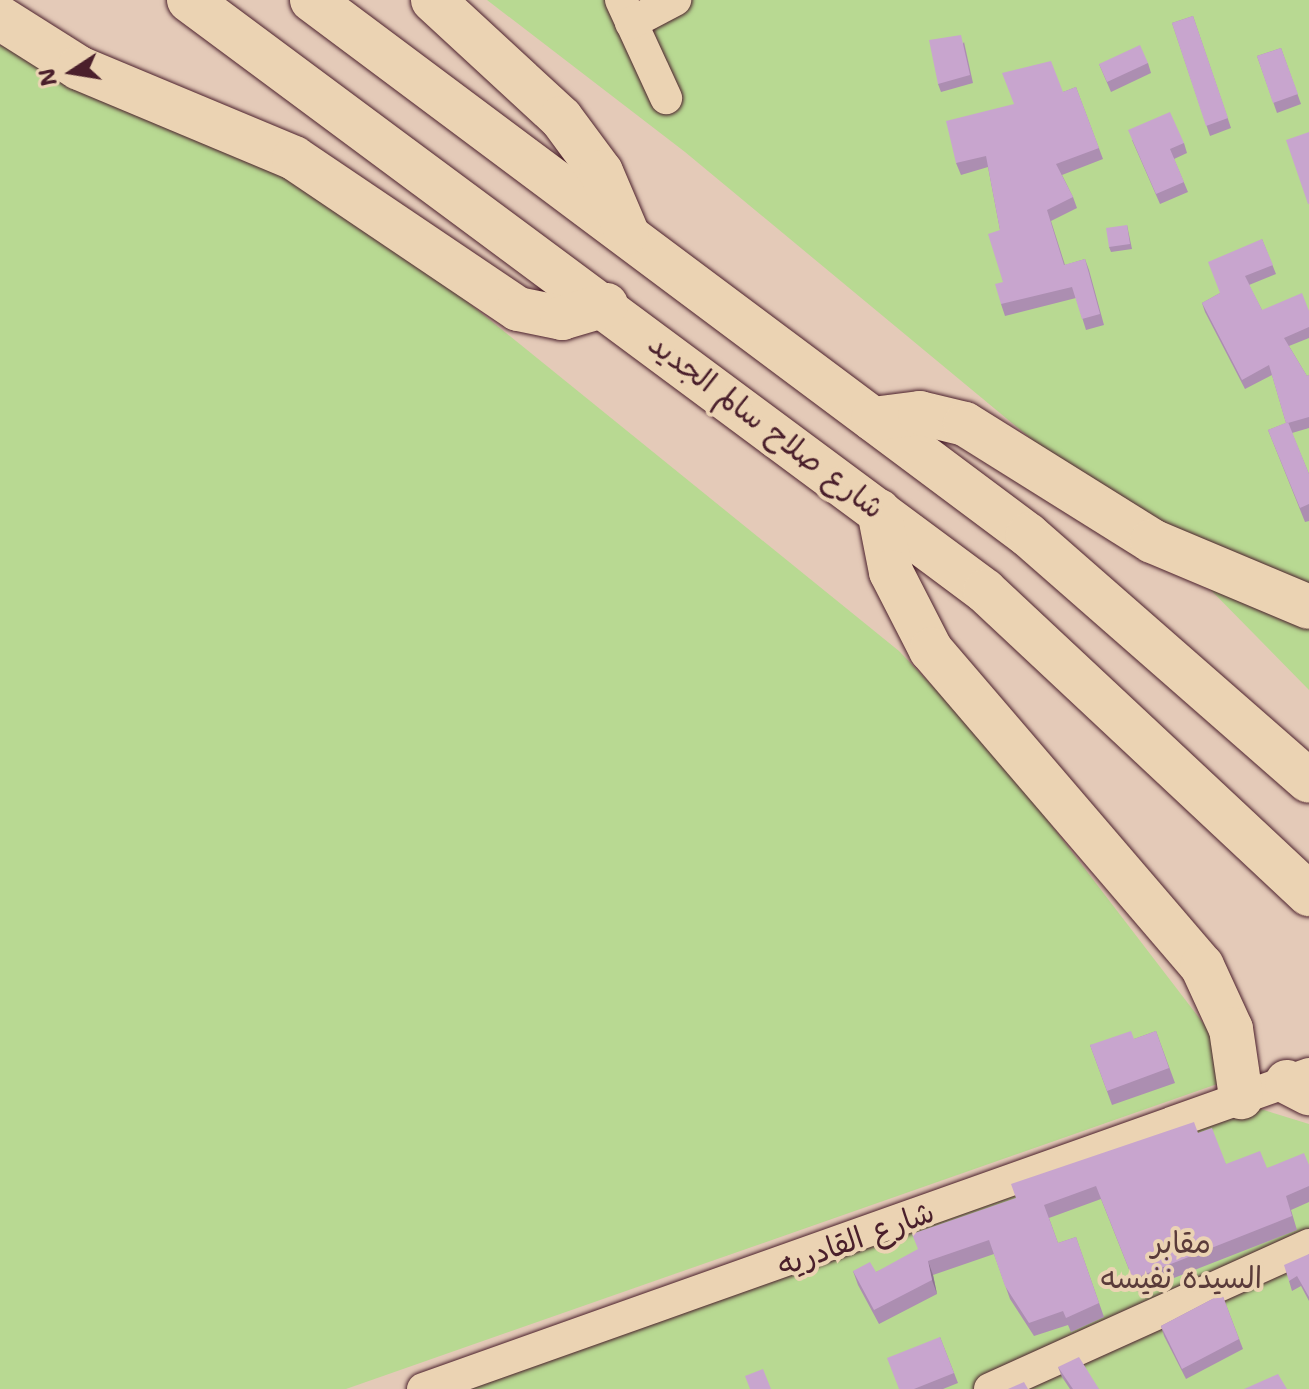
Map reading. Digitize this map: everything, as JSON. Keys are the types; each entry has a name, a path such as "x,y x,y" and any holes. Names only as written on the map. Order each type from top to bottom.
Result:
{"highway":[{"name":"شارع صلاح سالم الجديد","path":"189,0 606,305 985,591 1309,894"},
{"path":"312,0 1028,535 1309,781"},
{"path":"433,0 561,118 601,172 628,235"},
{"path":"0,18 79,68 294,158 518,309 562,318 606,305"},
{"path":"873,419 920,413 965,424 1152,541 1309,607"},
{"path":"879,511 891,572 931,650 1202,966 1231,1029 1241,1097"}],"street":[{"path":"666,98 626,12 675,0"},
{"name":"شارع القادريه","path":"423,1389 807,1258 1241,1097 1302,1083"},
{"path":"990,1389 1309,1245"}],"green space":[{"path":"487,0 1309,0 1309,690 1198,577 685,152"},
{"path":"0,45 227,142 385,235 899,651 993,749 1243,1075 346,1389 0,1389"},
{"name":"مقابر السيده نفيسه","path":"1254,1107 1309,1124 1309,1389 463,1389"}],"building":[{"path":"1193,16 1228,118 1206,126 1172,23"},
{"path":"961,35 970,75 938,84 929,40"},
{"path":"1140,45 1148,63 1107,82 1099,64"},
{"path":"1281,48 1298,94 1273,103 1257,56"},
{"path":"1051,61 1063,92 1076,87 1099,148 1056,164 1073,197 1047,210 1064,265 1085,259 1100,314 1082,319 1072,287 1001,304 995,284 1003,282 988,234 1000,230 986,156 956,163 946,121 1014,104 1002,73"},
{"path":"1170,112 1184,143 1170,149 1184,182 1156,194 1128,130"},
{"path":"1309,132 1309,204 1308,204 1286,140"},
{"path":"1127,225 1130,244 1109,247 1106,228"},
{"path":"1262,239 1273,265 1245,276 1262,310 1302,293 1309,311 1309,327 1284,338 1309,375 1309,417 1288,423 1269,365 1242,380 1202,303 1220,293 1208,262"},
{"path":"1288,422 1309,474 1309,504 1300,508 1268,430"},
{"path":"1131,1031 1134,1039 1156,1031 1169,1068 1107,1091 1090,1045"},
{"path":"1194,1122 1198,1133 1212,1128 1226,1164 1260,1151 1267,1168 1304,1153 1309,1165 1309,1186 1286,1196 1292,1216 1133,1279 1096,1186 1044,1205 1058,1243 1076,1237 1099,1303 1066,1318 1063,1311 1029,1323 1005,1286 989,1240 928,1261 932,1280 874,1310 853,1271 870,1262 876,1272 918,1249 912,1234 1016,1198 1011,1184"},
{"path":"1309,1254 1309,1297 1297,1276 1289,1281 1284,1265"},
{"path":"1222,1294 1239,1339 1182,1369 1161,1326"},
{"path":"940,1337 954,1373 914,1389 899,1389 887,1358"},
{"path":"1079,1357 1099,1389 1073,1389 1058,1367"},
{"path":"763,1369 771,1389 750,1389 745,1376"},
{"path":"1278,1374 1287,1389 1244,1389"},
{"path":"1024,1382 1028,1389 1008,1389"}]}
